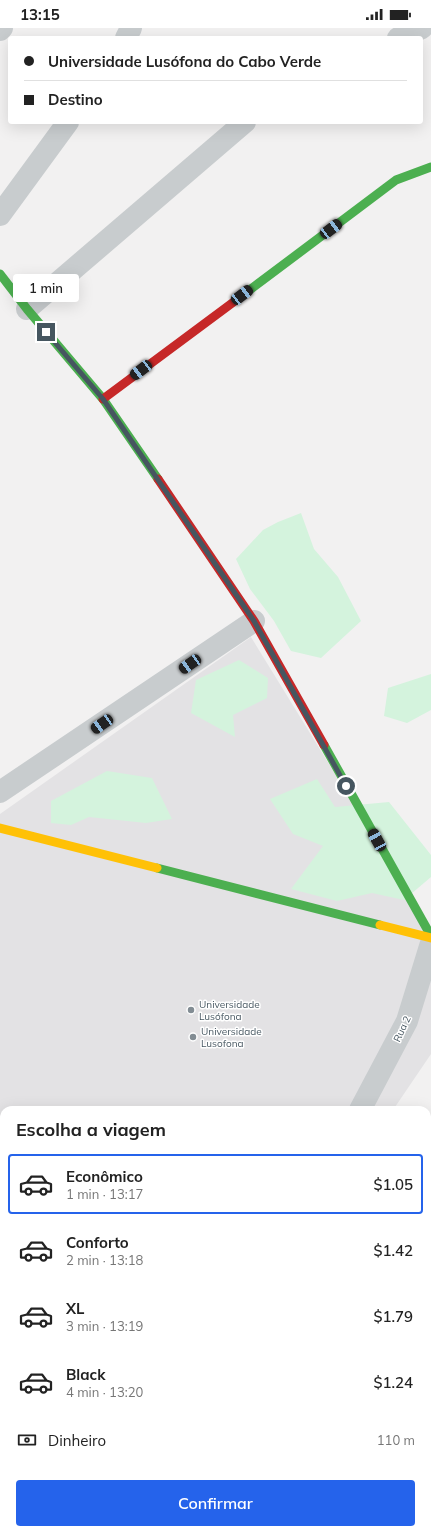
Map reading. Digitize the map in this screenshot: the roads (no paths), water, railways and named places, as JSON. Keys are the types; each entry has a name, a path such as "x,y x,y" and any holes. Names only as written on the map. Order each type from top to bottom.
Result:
{"street":[{"path":"403,36 422,28"},
{"path":"0,216 67,124"},
{"path":"27,309 243,124"},
{"path":"103,399 396,180 431,167"},
{"path":"0,274 27,309 103,399 254,621 431,937"},
{"path":"0,792 254,621"},
{"path":"0,828 431,937"},
{"name":"Rua 2","path":"362,1106 407,1021 431,943"}],"place":[{"name":"Universidade Lusófona","path":"191,1010"},
{"name":"Universidade Lusofona","path":"193,1037"}]}
